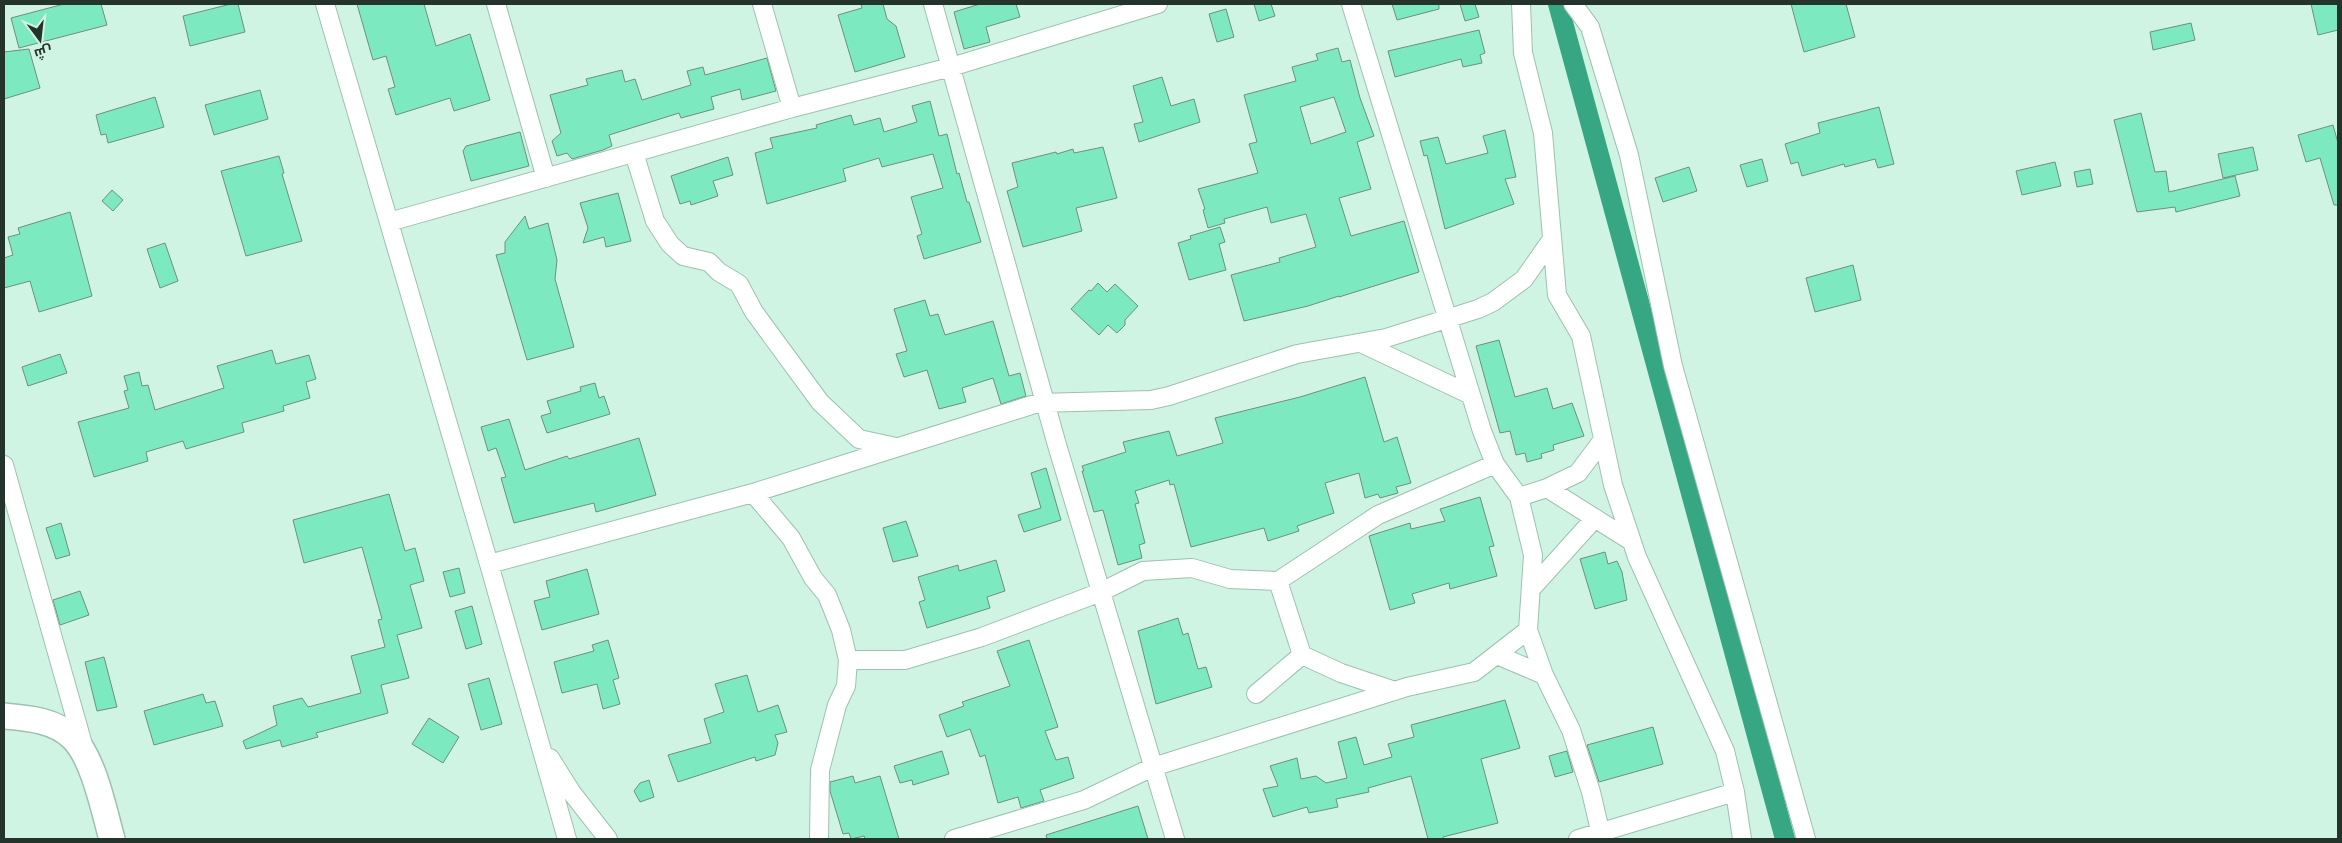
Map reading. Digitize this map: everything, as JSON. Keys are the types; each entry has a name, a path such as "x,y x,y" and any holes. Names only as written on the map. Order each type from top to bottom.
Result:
{"main road":[{"path":"4,716 27,718 58,728 74,738 87,758 112,839"}],"street":[{"path":"325,4 489,564 567,839"},
{"path":"496,4 546,178"},
{"path":"762,4 792,108"},
{"path":"933,4 1057,445 1175,839"},
{"path":"389,222 792,108 951,67 1158,4"},
{"path":"1351,4 1471,395 1495,464 1519,497 1533,555 1528,630 1544,675 1571,730 1591,792 1601,836"},
{"path":"1521,4 1523,53 1543,134 1557,295 1581,336 1612,485 1631,541 1725,751 1735,792 1742,839"},
{"path":"1573,4 1590,27 1629,155 1673,366 1806,839"},
{"path":"634,153 655,221 670,244 684,256 709,262 719,272 739,284 754,312 820,402 859,439 897,447"},
{"path":"489,564 753,493 1046,401 1151,400 1221,381 1314,349 1361,343 1447,320 1478,309 1510,290 1524,279 1552,239"},
{"path":"1361,343 1471,395"},
{"path":"1519,497 1547,488 1578,473 1602,441"},
{"path":"848,660 905,660 982,637 1101,592 1143,571 1192,568 1230,579 1278,581 1378,515 1495,464"},
{"path":"4,466 87,758"},
{"path":"1547,488 1631,541"},
{"path":"753,493 791,538 812,578 827,595 841,630 848,660 846,686 837,705 820,770 819,839"},
{"path":"1531,589 1595,518"},
{"path":"1278,581 1302,655 1341,673 1394,691"},
{"path":"954,839 1084,800 1153,767 1394,691 1474,672 1528,630"},
{"path":"1256,694 1302,655"},
{"path":"1497,655 1544,675"},
{"path":"538,738 572,793 608,839"},
{"path":"1578,839 1601,836 1735,792"}],"building":[{"path":"64,4 101,4 107,25 19,48 11,18"},
{"path":"238,4 245,32 190,46 183,16"},
{"path":"357,4 424,4 436,46 470,34 490,100 454,111 450,98 396,115 388,89 395,87 386,56 373,60"},
{"path":"861,4 883,4 887,19 896,26 905,57 855,72 838,15 862,8"},
{"path":"980,4 1016,4 1020,17 986,27 990,42 964,49 954,12"},
{"path":"1254,4 1271,4 1275,16 1259,21"},
{"path":"1392,4 1439,4 1439,9 1397,20"},
{"path":"1460,4 1475,4 1479,17 1465,21"},
{"path":"1791,4 1846,4 1855,37 1804,52"},
{"path":"2311,4 2338,4 2338,30 2318,35"},
{"path":"1226,9 1234,37 1217,42 1209,14"},
{"path":"2191,23 2195,40 2153,50 2150,32"},
{"path":"1479,30 1485,53 1480,55 1482,63 1463,67 1461,59 1395,77 1388,51"},
{"path":"1338,48 1342,62 1350,60 1360,98 1374,136 1357,142 1371,189 1339,198 1351,236 1404,221 1419,272 1308,306 1244,321 1231,275 1280,262 1279,258 1316,247 1306,214 1271,223 1267,207 1224,219 1225,223 1208,228 1203,210 1205,209 1198,189 1258,173 1249,144 1257,142 1244,95 1296,81 1292,67 1318,60 1316,54","holes":["1334,97 1346,132 1311,144 1300,107"]},
{"path":"29,49 40,88 4,99 4,52"},
{"path":"767,58 776,91 742,100 740,89 711,97 714,109 681,118 679,113 609,135 612,146 603,150 572,159 567,153 557,156 552,141 561,133 550,95 588,85 586,79 622,70 625,82 635,79 642,100 691,85 687,71 703,67 705,75"},
{"path":"1162,77 1171,106 1194,99 1200,122 1139,142 1134,124 1143,122 1133,86"},
{"path":"260,90 268,119 214,135 205,105"},
{"path":"155,97 164,127 108,143 106,134 101,135 96,115"},
{"path":"930,101 939,136 947,134 957,174 959,173 981,242 924,259 917,236 922,234 911,197 943,188 933,154 882,167 879,158 843,169 846,181 767,204 755,153 773,148 770,138 817,128 816,125 851,115 854,125 880,118 884,132 917,122 912,106"},
{"path":"1879,107 1894,164 1878,168 1875,159 1845,167 1844,164 1802,176 1798,162 1791,164 1785,144 1820,133 1818,123"},
{"path":"2141,113 2155,172 2166,171 2169,192 2235,176 2240,196 2176,212 2175,207 2137,212 2114,120"},
{"path":"2333,125 2338,143 2338,205 2334,205 2320,158 2306,162 2298,135"},
{"path":"1505,130 1516,177 1505,179 1514,204 1445,229 1427,155 1424,156 1420,141 1438,137 1446,164 1488,153 1483,136"},
{"path":"520,132 529,166 471,181 463,151 466,146"},
{"path":"1103,147 1117,198 1076,208 1082,231 1023,247 1007,191 1018,187 1012,163 1073,149 1074,153"},
{"path":"2253,147 2258,170 2223,178 2218,154"},
{"path":"279,156 284,173 282,174 302,241 246,256 221,171"},
{"path":"728,157 733,175 713,181 718,196 691,205 690,201 680,204 671,176"},
{"path":"1762,159 1768,181 1747,187 1740,165"},
{"path":"2055,162 2061,186 2022,195 2016,171"},
{"path":"1689,167 1697,191 1663,202 1655,178"},
{"path":"2090,169 2093,184 2077,187 2074,172"},
{"path":"112,190 123,200 113,211 102,201"},
{"path":"618,193 631,241 606,247 604,237 583,243 588,228 580,203"},
{"path":"70,212 92,296 39,312 30,281 4,288 4,258 13,255 8,237 20,234 18,228"},
{"path":"525,216 529,229 548,223 557,260 555,279 574,347 527,360 496,255 505,253 505,242"},
{"path":"1220,227 1225,242 1219,244 1226,270 1189,280 1178,243 1191,239 1190,236"},
{"path":"165,243 178,281 160,288 147,249"},
{"path":"1853,265 1861,300 1815,312 1806,278"},
{"path":"1098,283 1107,292 1115,284 1138,306 1125,320 1125,325 1117,333 1108,325 1099,335 1071,309"},
{"path":"925,300 930,316 938,314 945,335 993,321 1009,376 1020,373 1026,396 1001,404 993,378 962,388 966,402 939,409 927,370 904,377 896,354 907,351 894,309"},
{"path":"1499,340 1515,397 1547,388 1553,409 1572,403 1584,436 1553,445 1554,450 1541,454 1542,458 1527,462 1525,453 1516,455 1510,431 1500,433 1476,346"},
{"path":"272,350 276,364 309,355 316,379 306,382 310,398 283,406 284,411 242,423 244,432 186,449 183,441 146,452 148,461 94,477 78,422 129,408 124,391 128,390 124,376 139,372 142,386 148,385 155,410 224,388 217,366"},
{"path":"60,354 67,373 28,386 22,367"},
{"path":"1365,377 1384,442 1397,437 1411,483 1396,487 1398,493 1380,498 1378,494 1365,498 1359,473 1325,483 1334,513 1297,526 1299,531 1268,541 1264,528 1191,547 1174,484 1170,485 1169,480 1135,491 1139,503 1135,504 1145,543 1139,545 1142,558 1118,565 1103,510 1094,512 1082,466 1126,452 1123,442 1169,431 1177,456 1223,443 1215,418 1300,397"},
{"path":"595,383 599,398 604,396 610,414 547,433 541,416 551,413 547,401 581,391 580,387"},
{"path":"509,419 525,470 567,456 569,459 639,438 656,495 596,512 594,503 514,523 501,478 506,477 496,448 488,451 481,427"},
{"path":"1046,468 1061,520 1024,532 1018,515 1041,508 1031,473"},
{"path":"389,494 405,551 415,548 424,581 410,585 422,628 397,635 409,678 381,685 388,713 316,733 318,737 282,747 280,740 246,749 243,741 277,725 273,706 302,698 308,707 361,693 351,656 385,647 378,620 382,619 362,547 304,563 293,520"},
{"path":"1480,497 1494,546 1489,547 1497,576 1450,589 1449,583 1412,594 1415,603 1390,610 1369,536 1410,523 1411,529 1445,521 1440,509"},
{"path":"906,521 918,556 893,562 883,528"},
{"path":"61,523 70,555 56,559 46,528"},
{"path":"1605,552 1608,564 1617,561 1622,572 1627,600 1595,609 1580,559"},
{"path":"996,560 1005,591 987,597 990,608 927,628 919,602 925,600 918,577 958,565 959,571"},
{"path":"459,568 465,593 450,597 443,572"},
{"path":"587,569 599,614 542,630 534,601 550,597 546,581"},
{"path":"80,591 89,615 60,625 53,600"},
{"path":"472,606 482,644 466,649 455,611"},
{"path":"1178,618 1183,635 1188,633 1198,669 1206,667 1212,687 1156,704 1138,631"},
{"path":"608,640 619,678 613,680 620,704 603,709 597,684 562,693 554,662 594,651 592,645"},
{"path":"1029,640 1058,727 1045,731 1056,760 1068,757 1074,778 1040,790 1044,801 1021,808 1018,797 998,803 985,755 980,757 970,729 947,737 939,715 964,706 962,702 1010,686 997,651"},
{"path":"104,657 117,707 97,711 85,662"},
{"path":"747,675 758,712 778,705 787,732 775,735 778,743 775,755 756,761 755,757 678,782 668,755 711,743 704,719 724,712 715,684"},
{"path":"489,678 502,724 481,730 468,684"},
{"path":"203,694 206,703 215,701 223,726 154,745 144,711"},
{"path":"1505,700 1520,748 1481,759 1498,823 1443,837 1444,839 1428,839 1411,776 1368,788 1369,792 1336,799 1338,807 1309,813 1307,807 1273,817 1263,789 1278,786 1270,766 1297,758 1301,779 1316,776 1326,783 1347,778 1338,742 1356,737 1364,765 1392,757 1388,744 1414,737 1411,725"},
{"path":"429,718 459,737 443,763 412,744"},
{"path":"1653,727 1663,764 1599,782 1587,745"},
{"path":"942,751 949,774 913,785 912,780 900,783 894,766"},
{"path":"1567,751 1573,772 1555,777 1549,756"},
{"path":"853,776 855,783 880,776 899,839 865,839 864,836 851,839 849,833 843,834 830,791 830,782"},
{"path":"649,780 654,797 640,802 634,791 640,783"},
{"path":"1138,806 1148,839 1047,839 1046,835"}],"waterway":[{"path":"1558,4 1785,839"}]}
